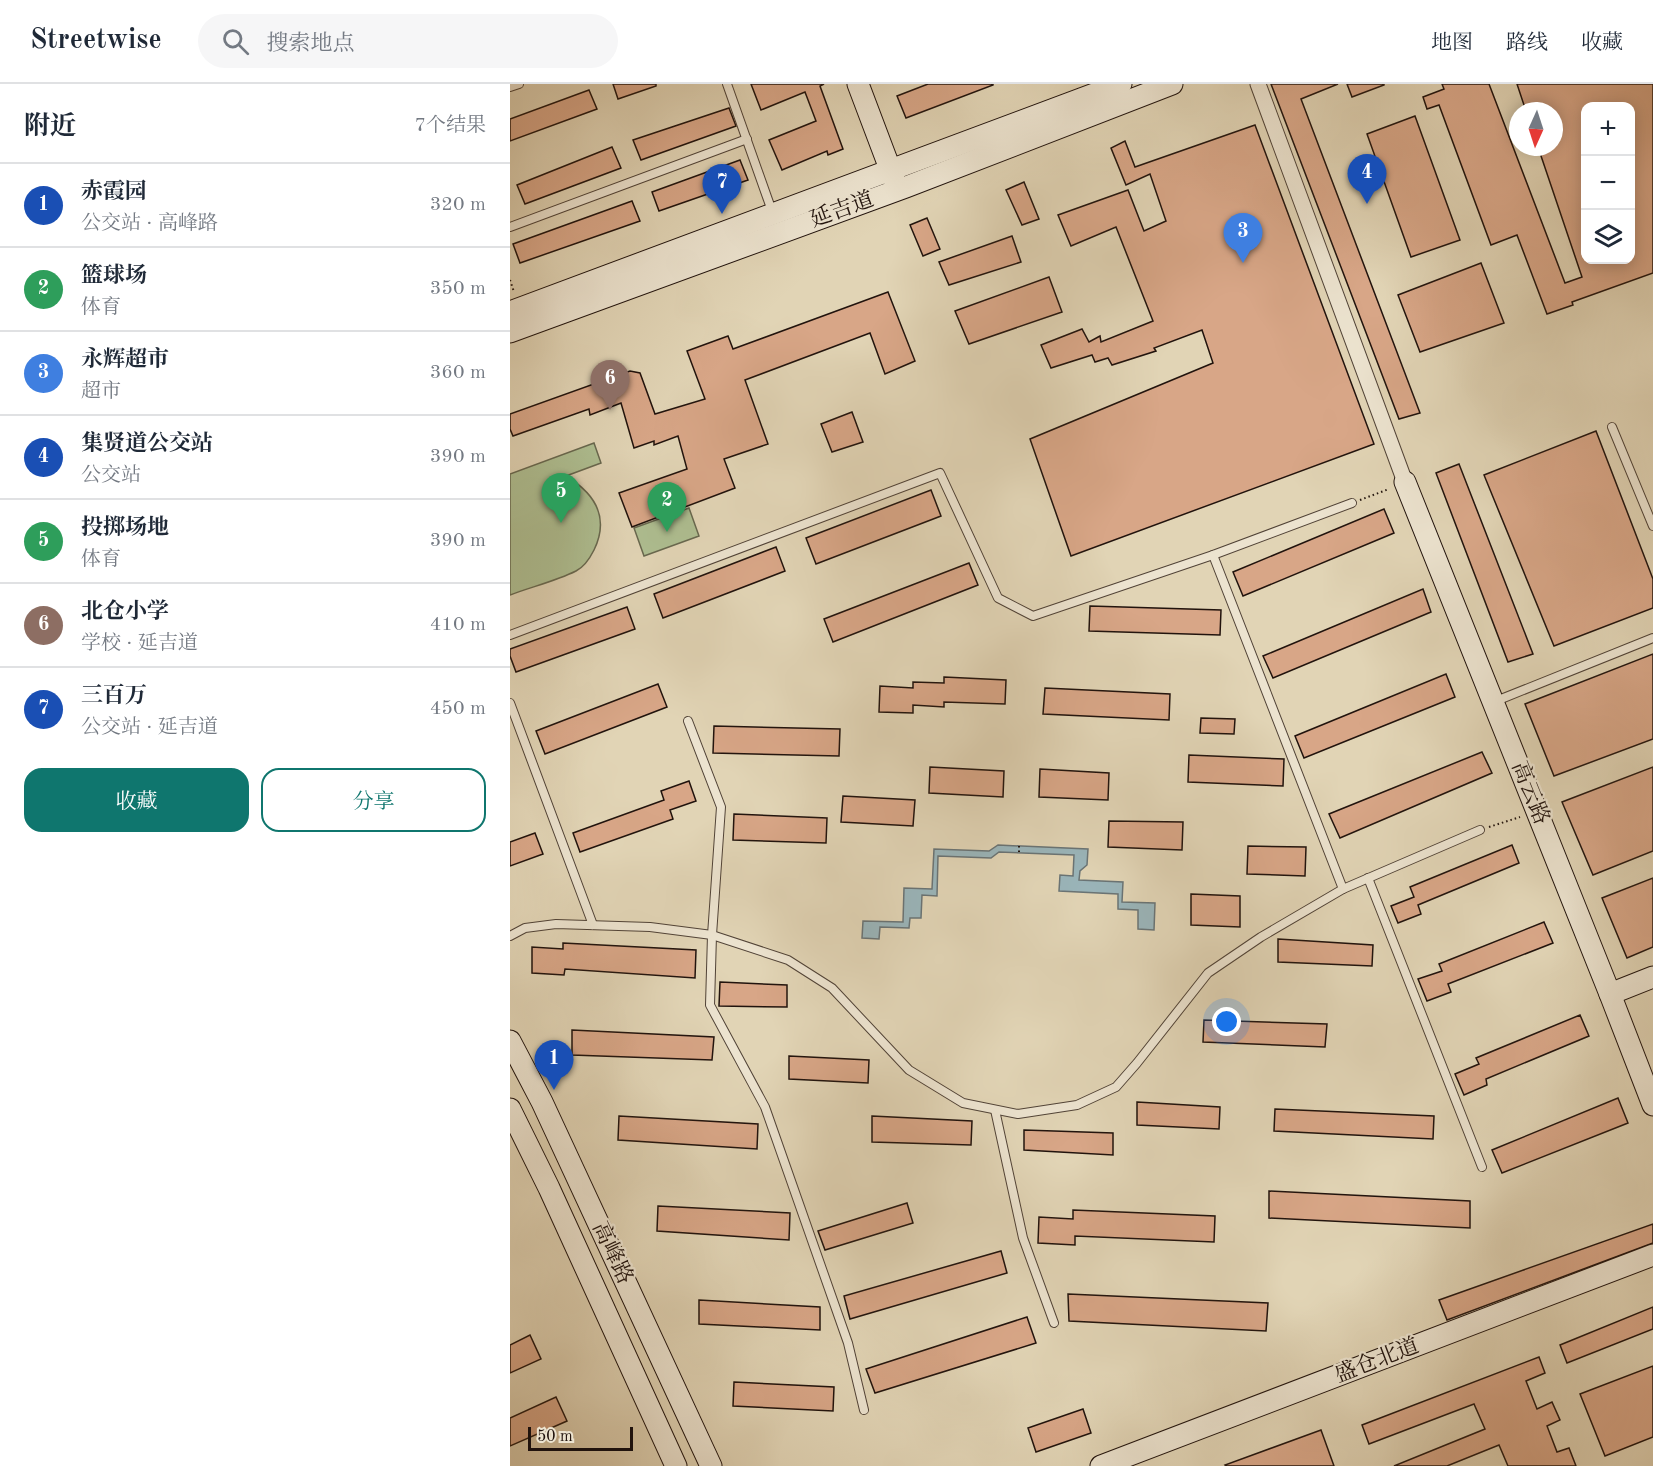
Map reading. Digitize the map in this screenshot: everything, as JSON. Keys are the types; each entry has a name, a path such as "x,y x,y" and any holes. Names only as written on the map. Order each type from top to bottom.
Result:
{"main road":[{"path":"858,84 898,179"},
{"path":"867,84 898,179"},
{"name":"延吉道","path":"898,179 1121,84"},
{"name":"延吉道","path":"510,312 777,223 1172,84"},
{"name":"延吉道","path":"510,333 777,223"},
{"name":"高云路","path":"1405,482 1538,811 1653,1106"},
{"path":"1610,994 1653,977"},
{"name":"高峰路","path":"510,1041 542,1102 711,1466"},
{"name":"高峰路","path":"510,1109 549,1188 676,1466"},
{"name":"盛仓北道","path":"1101,1466 1653,1255"},
{"name":"盛仓北道","path":"1130,1466 1653,1269"}],"street":[{"path":"1258,84 1405,482"}],"lane":[{"path":"510,87 519,84"},
{"path":"727,84 777,223"},
{"path":"510,227 747,139"},
{"path":"1612,427 1653,526"},
{"path":"510,635 940,473 998,598 1033,615 1213,555 1352,503"},
{"path":"1213,555 1343,889"},
{"path":"1494,702 1653,638"},
{"path":"510,703 593,925"},
{"path":"688,721 721,807 712,935 710,1005 765,1107 848,1343 864,1410"},
{"path":"510,936 525,928 556,924 650,927 712,935 788,960 832,988 909,1070 963,1103 1018,1114 1077,1105 1116,1087 1208,973 1261,937 1343,889 1480,830"},
{"path":"1368,878 1482,1167"},
{"path":"995,1110 1023,1238 1054,1323"}],"path":[{"path":"1352,503 1405,482"},
{"path":"1480,830 1538,811"},
{"path":"1019,846 1019,852"}],"green space":[{"path":"594,443 601,463 566,476 591,498 600,517 599,538 592,553 584,565 576,571 510,595 510,474"},
{"path":"689,508 699,536 644,556 634,528"}],"water":[{"path":"998,845 1088,849 1087,865 1080,871 1079,880 1123,882 1122,902 1155,903 1154,930 1138,929 1138,910 1118,909 1118,894 1059,891 1060,875 1073,876 1074,855 999,852 991,858 938,856 937,896 922,895 921,918 910,918 909,928 880,927 879,939 862,938 863,921 903,922 904,888 932,889 934,849 989,851"}],"building":[{"path":"613,84 656,84 656,86 618,99"},
{"path":"751,84 824,84 820,86 843,149 828,155 827,151 782,170 769,140 816,121 805,92 761,110"},
{"path":"928,84 993,85 906,118 897,96"},
{"path":"1271,84 1338,84 1301,99 1420,413 1399,419"},
{"path":"1347,84 1384,84 1384,85 1352,97"},
{"path":"1442,84 1489,84 1509,136 1509,156 1516,156 1565,283 1582,277 1541,156 1563,156 1563,102 1523,102 1517,84 1653,84 1653,273 1572,302 1573,305 1547,314 1517,235 1491,245 1439,105 1427,109 1423,97 1444,89"},
{"path":"589,90 597,109 510,141 510,119"},
{"path":"729,108 736,126 641,160 633,140"},
{"path":"1415,116 1460,240 1411,257 1367,134"},
{"path":"1255,125 1374,444 1071,556 1030,439 1213,363 1202,330 1154,348 1156,351 1112,365 1108,358 1095,362 1092,355 1051,368 1041,345 1082,329 1089,342 1100,336 1101,342 1153,321 1116,227 1071,246 1058,215 1128,190 1144,231 1166,221 1150,174 1126,185 1111,148 1125,141 1135,167"},
{"path":"612,147 621,168 525,204 517,185"},
{"path":"740,160 748,180 659,211 652,192"},
{"path":"1024,182 1039,219 1022,225 1006,190"},
{"path":"632,201 640,221 520,263 513,244"},
{"path":"927,218 940,249 923,256 910,225"},
{"path":"1012,236 1021,262 949,285 939,262"},
{"path":"1481,263 1504,323 1420,352 1398,295"},
{"path":"1049,277 1062,312 969,344 955,311"},
{"path":"888,292 915,361 885,374 870,333 745,380 768,444 724,459 735,488 632,527 619,493 687,469 678,436 654,445 654,441 634,448 621,403 590,415 589,409 513,436 510,429 510,414 630,371 640,373 655,414 705,399 687,351 728,336 733,349"},
{"path":"852,412 863,442 832,452 821,424"},
{"path":"1596,431 1653,579 1653,608 1554,646 1484,475"},
{"path":"1459,464 1533,654 1508,662 1436,473"},
{"path":"931,490 941,516 816,564 806,538"},
{"path":"1384,509 1394,533 1243,596 1233,572"},
{"path":"776,547 785,571 663,618 654,594"},
{"path":"969,563 978,585 833,642 824,619"},
{"path":"1423,589 1431,612 1273,678 1263,656"},
{"path":"1090,606 1221,610 1220,635 1089,631"},
{"path":"627,607 635,629 516,672 510,649"},
{"path":"1653,654 1653,739 1554,776 1525,704"},
{"path":"1446,674 1455,697 1304,758 1295,736"},
{"path":"944,677 1006,680 1005,704 944,702 944,707 913,705 913,713 879,712 880,686 913,688 913,682 944,683"},
{"path":"658,684 667,707 545,754 536,731"},
{"path":"1045,688 1170,694 1169,720 1043,714"},
{"path":"1201,718 1235,719 1234,734 1200,733"},
{"path":"714,726 840,729 839,756 713,753"},
{"path":"1482,752 1492,773 1340,838 1329,814"},
{"path":"1189,755 1284,759 1283,786 1188,782"},
{"path":"930,767 1004,771 1003,797 929,793"},
{"path":"1653,767 1653,851 1593,875 1562,802"},
{"path":"1040,769 1109,773 1108,800 1039,797"},
{"path":"689,781 696,801 670,810 673,819 580,852 573,833 664,800 661,791"},
{"path":"843,796 915,800 913,826 841,822"},
{"path":"734,814 827,818 826,843 733,840"},
{"path":"1109,821 1183,822 1182,850 1108,847"},
{"path":"535,833 543,854 510,866 510,842"},
{"path":"1512,845 1519,863 1418,905 1421,914 1398,923 1391,906 1414,897 1410,887"},
{"path":"1248,846 1306,847 1305,876 1247,874"},
{"path":"1653,878 1653,947 1627,958 1602,898"},
{"path":"1191,894 1240,896 1240,927 1191,925"},
{"path":"1544,922 1553,943 1448,984 1451,992 1427,1001 1418,979 1442,971 1439,964"},
{"path":"1278,939 1373,945 1372,966 1278,962"},
{"path":"563,943 696,950 695,978 565,969 564,975 532,973 532,947 563,949"},
{"path":"720,982 787,985 787,1007 719,1006"},
{"path":"1580,1015 1589,1036 1486,1079 1487,1085 1464,1095 1455,1074 1479,1064 1476,1058"},
{"path":"1204,1020 1327,1024 1325,1047 1203,1042"},
{"path":"572,1030 714,1037 712,1060 572,1055"},
{"path":"789,1056 869,1060 868,1083 789,1079"},
{"path":"1618,1098 1628,1123 1502,1173 1492,1150"},
{"path":"1137,1102 1220,1107 1219,1129 1137,1125"},
{"path":"1275,1109 1434,1116 1433,1139 1274,1131"},
{"path":"619,1116 758,1124 757,1149 618,1140"},
{"path":"872,1116 972,1121 971,1145 872,1142"},
{"path":"1024,1130 1113,1133 1113,1155 1024,1150"},
{"path":"1269,1191 1470,1201 1470,1228 1269,1218"},
{"path":"907,1203 913,1223 825,1250 818,1231"},
{"path":"658,1206 790,1213 789,1240 657,1231"},
{"path":"1073,1210 1215,1216 1214,1242 1075,1236 1075,1245 1038,1243 1039,1217 1073,1219"},
{"path":"1653,1224 1653,1243 1447,1320 1439,1300"},
{"path":"1001,1251 1007,1273 850,1319 844,1296"},
{"path":"1068,1294 1268,1303 1266,1331 1069,1321"},
{"path":"699,1300 820,1307 820,1330 699,1324"},
{"path":"1653,1307 1653,1329 1567,1363 1560,1345"},
{"path":"1027,1317 1036,1343 875,1393 866,1369"},
{"path":"530,1335 541,1359 510,1373 510,1345"},
{"path":"1539,1357 1545,1373 1526,1381 1537,1409 1552,1402 1560,1420 1547,1426 1557,1452 1569,1448 1576,1466 1508,1466 1499,1445 1447,1466 1394,1466 1485,1429 1474,1404 1369,1444 1362,1425"},
{"path":"1653,1366 1653,1437 1605,1456 1580,1394"},
{"path":"734,1382 834,1387 833,1411 733,1406"},
{"path":"556,1397 567,1421 510,1446 510,1418"},
{"path":"1083,1409 1091,1433 1036,1452 1028,1428"},
{"path":"1321,1430 1334,1466 1225,1465"}],"place":[{"name":"集贤道公交站","path":"1367,204"},
{"name":"三百万","path":"722,214"},
{"name":"永辉超市","path":"1243,263"},
{"name":"北仓小学","path":"610,410"},
{"name":"投掷场地","path":"561,523"},
{"name":"篮球场","path":"667,532"},
{"name":"赤霞园","path":"554,1090"}]}
